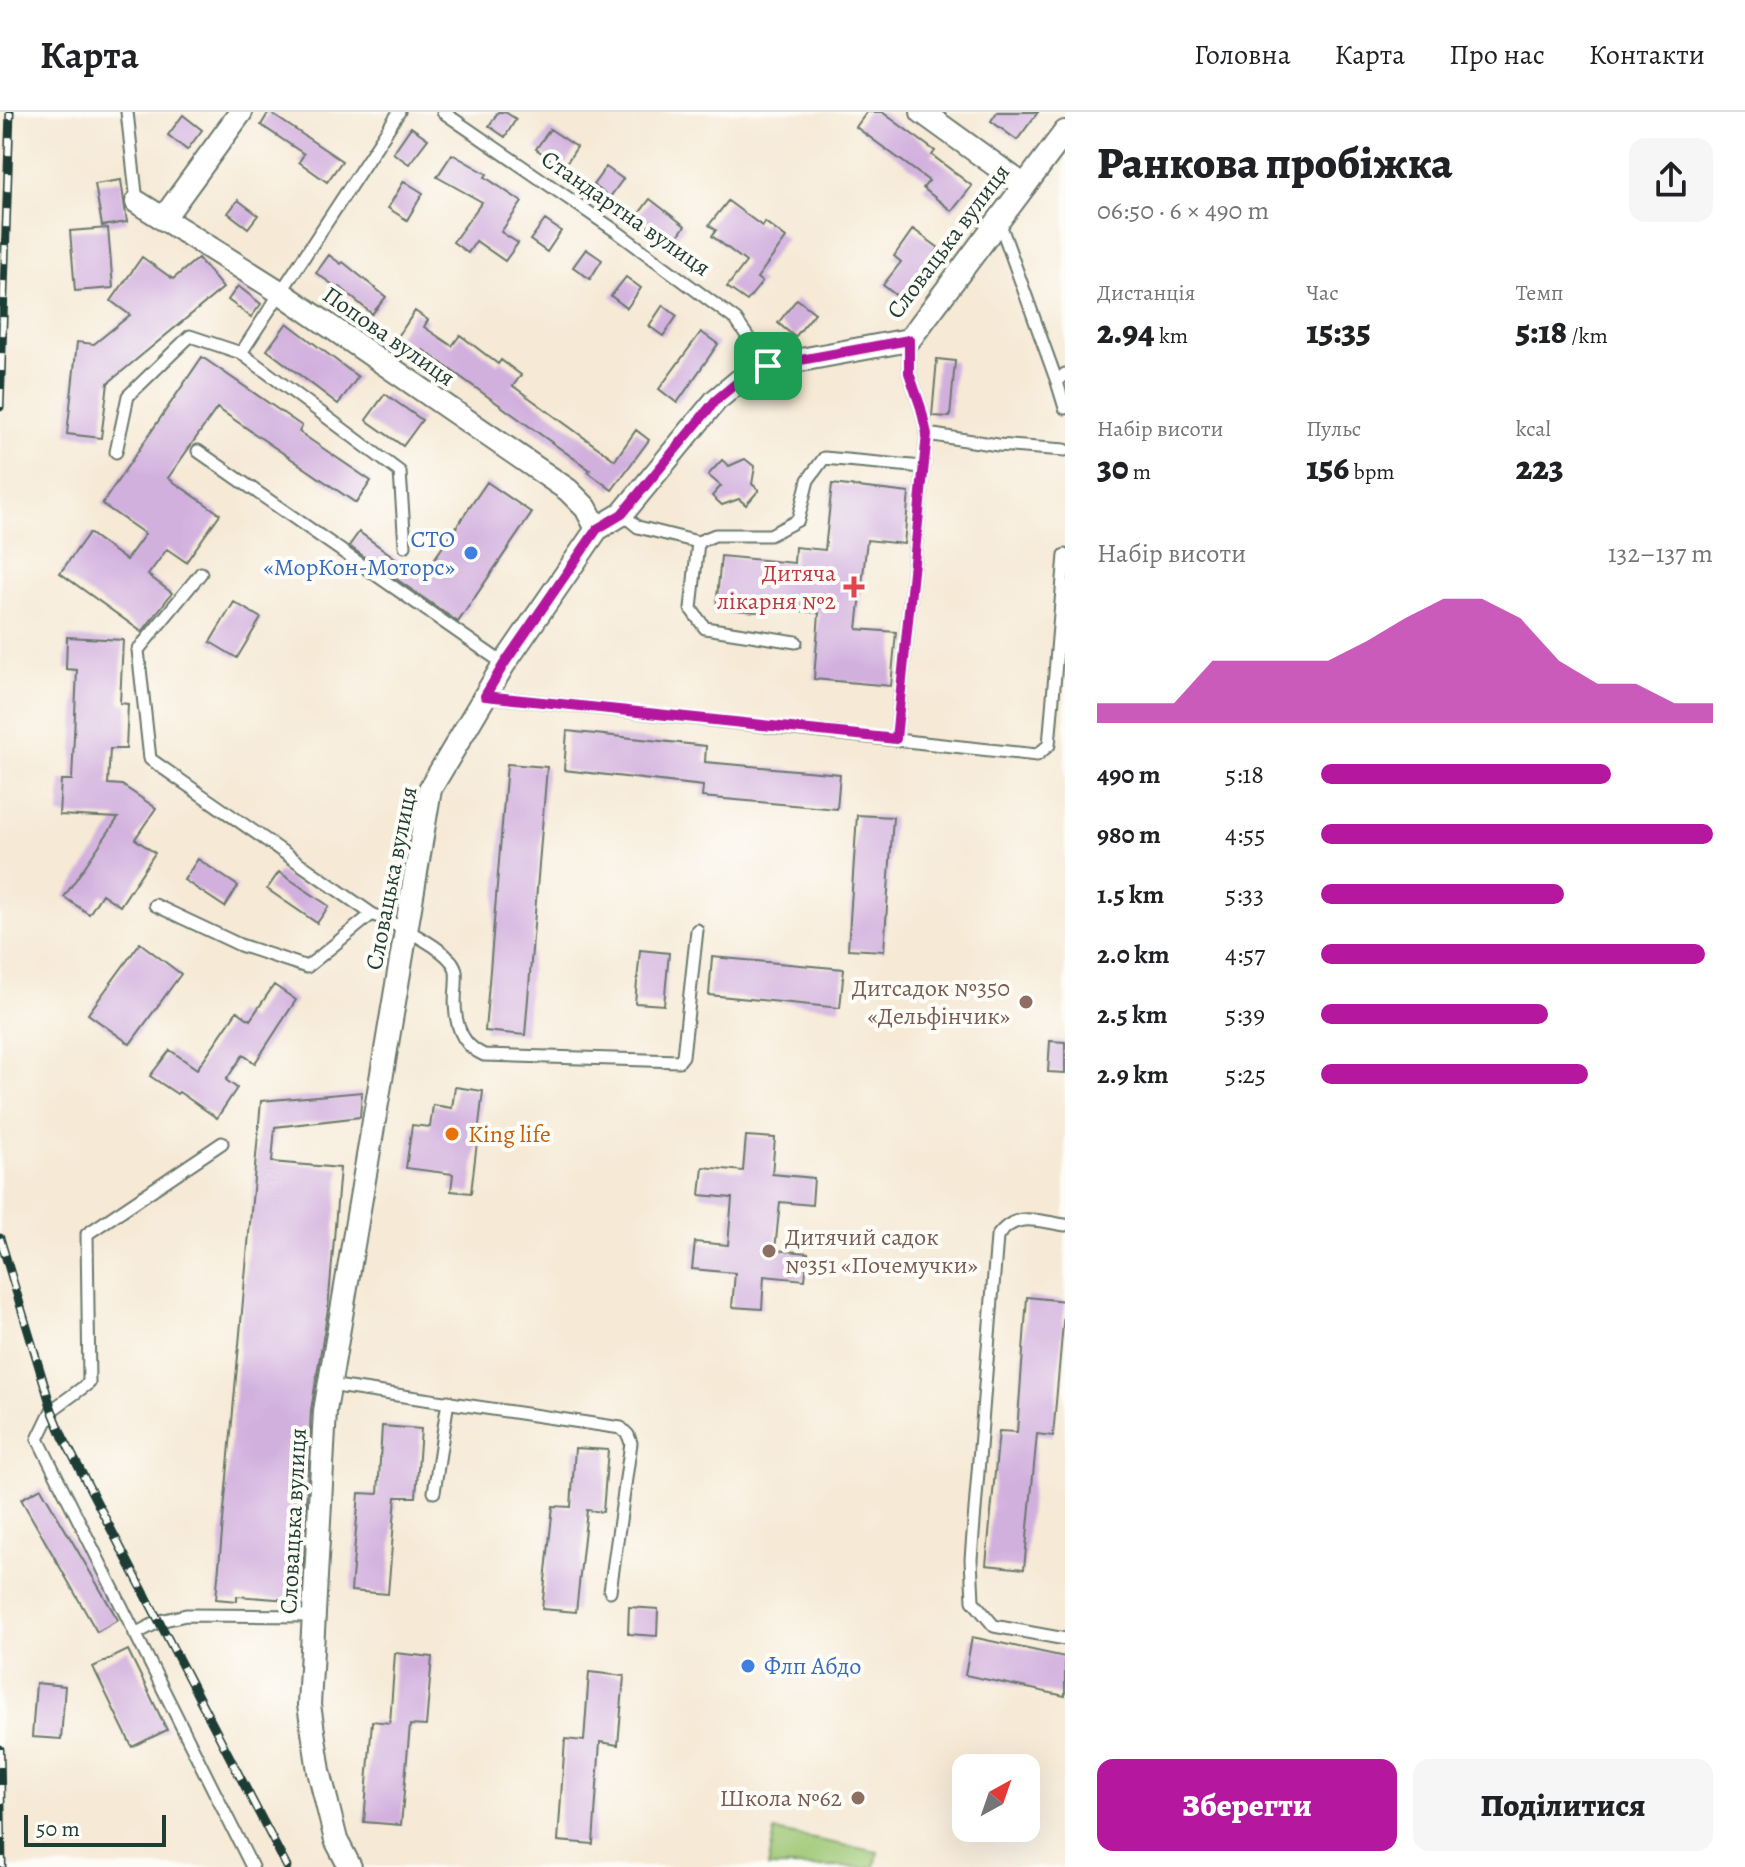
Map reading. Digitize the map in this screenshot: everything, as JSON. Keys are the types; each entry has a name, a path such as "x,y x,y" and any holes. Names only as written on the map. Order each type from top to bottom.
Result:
{"street":[{"path":"163,219 241,112"},
{"path":"922,112 1023,185"},
{"name":"Словацька вулиця","path":"350,1867 336,1840 317,1758 309,1705 325,1411 430,789 504,664 597,529 622,514 716,400 739,381 768,366 909,340 1065,132"},
{"name":"Попова вулиця","path":"137,202 280,292 568,490 586,508 597,529"}],"lane":[{"path":"127,112 137,202"},
{"path":"241,353 399,112"},
{"name":"Стандартна вулиця","path":"443,112 726,311 736,320 768,366"},
{"path":"999,220 1061,378 1065,408"},
{"path":"116,452 128,396 190,336 241,353 400,472 405,546"},
{"path":"896,739 927,434 909,373 909,340"},
{"path":"927,434 998,445 1065,450"},
{"path":"198,451 504,664"},
{"path":"622,514 638,527 698,542 715,535 770,535 798,520 808,480 824,458 923,467"},
{"path":"698,542 691,609 705,628 796,642"},
{"path":"485,696 1037,755 1049,745 1065,555"},
{"path":"201,573 138,650 150,759 372,914 406,929 453,963 457,974 455,989 459,1028 464,1042 473,1050 484,1055 672,1062 683,1056 697,930"},
{"path":"155,905 240,945 307,967 372,914"},
{"path":"222,1143 87,1234 89,1383 52,1410 38,1439 252,1867"},
{"path":"1065,1225 1019,1219 1006,1224 997,1237 971,1559 973,1601 994,1626 1065,1639"},
{"path":"329,1385 621,1428 631,1443 610,1591"},
{"path":"434,1492 448,1401"},
{"path":"135,1634 160,1621 186,1615 314,1616"}],"green space":[{"path":"775,1831 878,1852 875,1867 768,1867"}],"building":[{"path":"269,112 342,161 327,182 299,162 304,154 261,125"},
{"path":"498,112 505,112 516,119 505,137 489,126"},
{"path":"867,112 882,112 935,151 932,155 972,186 952,211 923,188 929,181 856,127"},
{"path":"997,112 1038,112 1017,140 991,121"},
{"path":"183,115 202,130 187,150 168,135"},
{"path":"411,127 428,139 409,164 393,153"},
{"path":"550,129 577,147 563,168 536,149"},
{"path":"452,154 487,174 485,177 522,202 501,232 518,243 505,261 476,241 468,253 453,242 482,202 437,177"},
{"path":"606,167 623,179 610,197 593,185"},
{"path":"121,180 127,222 102,226 95,184"},
{"path":"404,181 423,193 407,220 388,208"},
{"path":"650,199 685,226 672,244 635,219"},
{"path":"238,200 258,215 248,228 228,213"},
{"path":"728,201 762,226 765,222 786,238 757,278 762,282 747,301 727,287 746,262 712,236 716,230 709,225"},
{"path":"545,220 561,231 547,252 530,240"},
{"path":"108,228 113,288 75,291 70,231"},
{"path":"913,229 939,248 903,301 883,285 901,262 894,256"},
{"path":"586,249 602,260 590,279 573,267"},
{"path":"329,255 341,264 343,262 386,297 372,314 340,287 316,273"},
{"path":"142,257 173,279 198,258 223,288 108,383 101,438 67,434 77,342 94,344 130,315 111,301"},
{"path":"626,277 641,288 627,308 611,296"},
{"path":"238,286 261,304 251,317 228,300"},
{"path":"797,299 815,313 795,337 778,323"},
{"path":"663,305 677,316 663,336 649,326"},
{"path":"415,311 428,320 424,327 452,346 460,335 498,364 501,360 521,375 513,386 615,460 636,430 649,440 612,490 588,472 590,470 423,350 421,354 397,338"},
{"path":"287,323 358,377 338,404 267,350"},
{"path":"701,332 718,344 677,403 659,389"},
{"path":"202,357 302,426 299,432 371,481 356,503 217,408 168,478 220,514 186,562 167,549 148,575 172,593 142,632 60,573 89,533 126,560 145,534 102,504"},
{"path":"937,359 955,361 950,417 932,416"},
{"path":"385,394 422,420 403,446 366,420"},
{"path":"745,459 755,467 752,484 759,490 746,505 739,499 722,505 712,496 721,486 708,475 722,460 729,466"},
{"name":"СТО «МорКон-Моторс»","path":"487,482 532,513 458,622 349,546 359,532 422,577"},
{"path":"832,484 909,493 904,544 867,540 857,629 896,632 891,686 814,679 819,613 766,607 766,613 716,608 721,556 794,563 795,547 825,550"},
{"path":"234,602 261,618 237,658 210,642"},
{"path":"67,637 123,640 120,703 128,704 126,749 110,749 108,784 122,785 156,808 135,839 155,853 120,906 102,894 89,914 64,897 118,818 59,815 61,780 72,780 77,670 66,669"},
{"path":"567,731 706,746 705,762 840,774 837,809 702,797 703,786 564,770"},
{"path":"507,764 547,767 525,1035 485,1031"},
{"path":"857,815 893,817 884,951 848,949"},
{"path":"198,859 238,886 225,907 184,880"},
{"path":"279,872 329,906 317,923 267,889"},
{"path":"140,943 181,974 130,1044 88,1014"},
{"path":"640,950 669,953 664,1005 635,1003"},
{"path":"712,957 844,969 840,1008 709,995"},
{"path":"274,985 296,1000 255,1063 243,1055 226,1080 237,1088 217,1118 150,1076 170,1050 197,1069 237,1011 250,1020"},
{"path":"1050,1041 1065,1042 1065,1073 1048,1072"},
{"path":"455,1087 483,1091 471,1193 451,1191 453,1174 406,1168 412,1125 430,1127 433,1105 452,1108"},
{"path":"362,1092 360,1117 275,1127 272,1162 340,1168 328,1309 311,1410 301,1601 237,1596 237,1601 216,1599 261,1101"},
{"path":"746,1136 775,1138 772,1174 814,1178 812,1205 780,1202 775,1250 808,1253 805,1280 764,1276 762,1309 732,1307 735,1273 692,1269 695,1242 728,1245 732,1198 700,1195 703,1167 743,1171"},
{"path":"1027,1297 1065,1301 1053,1436 1037,1434 1024,1569 986,1565 999,1431 1017,1432"},
{"path":"382,1426 421,1429 416,1497 396,1497 388,1594 351,1591 359,1493 378,1494"},
{"path":"575,1448 608,1450 603,1512 587,1510 576,1612 542,1609 553,1506 571,1507"},
{"path":"41,1488 118,1620 97,1632 21,1499"},
{"path":"629,1607 658,1609 657,1636 628,1634"},
{"path":"972,1637 1065,1657 1065,1696 965,1675"},
{"path":"128,1650 167,1730 132,1747 93,1667"},
{"path":"395,1653 432,1657 426,1726 410,1725 401,1825 364,1822 372,1721 390,1723"},
{"path":"589,1672 624,1676 618,1745 600,1742 593,1844 558,1841 565,1739 584,1741"},
{"path":"36,1683 65,1686 61,1739 32,1737"}],"railway":[{"path":"0,407 10,112"},
{"path":"0,1238 63,1437 287,1867"},
{"path":"0,1749 2,1867"}],"place":[{"name":"СТО «МорКон-Моторс»","path":"471,553"},
{"name":"Дитяча лікарня №2","path":"854,587"},
{"name":"Дитсадок №350 «Дельфінчик»","path":"1026,1002"},
{"name":"King life","path":"452,1134"},
{"name":"Дитячий садок №351 «Почемучки»","path":"769,1251"},
{"name":"Флп Абдо","path":"748,1666"},
{"name":"Школа №62","path":"858,1798"}],"route":[{"path":"909,340 909,373 927,434 896,739 485,696 597,529 622,514 716,400 739,381 768,366 909,340"}]}
